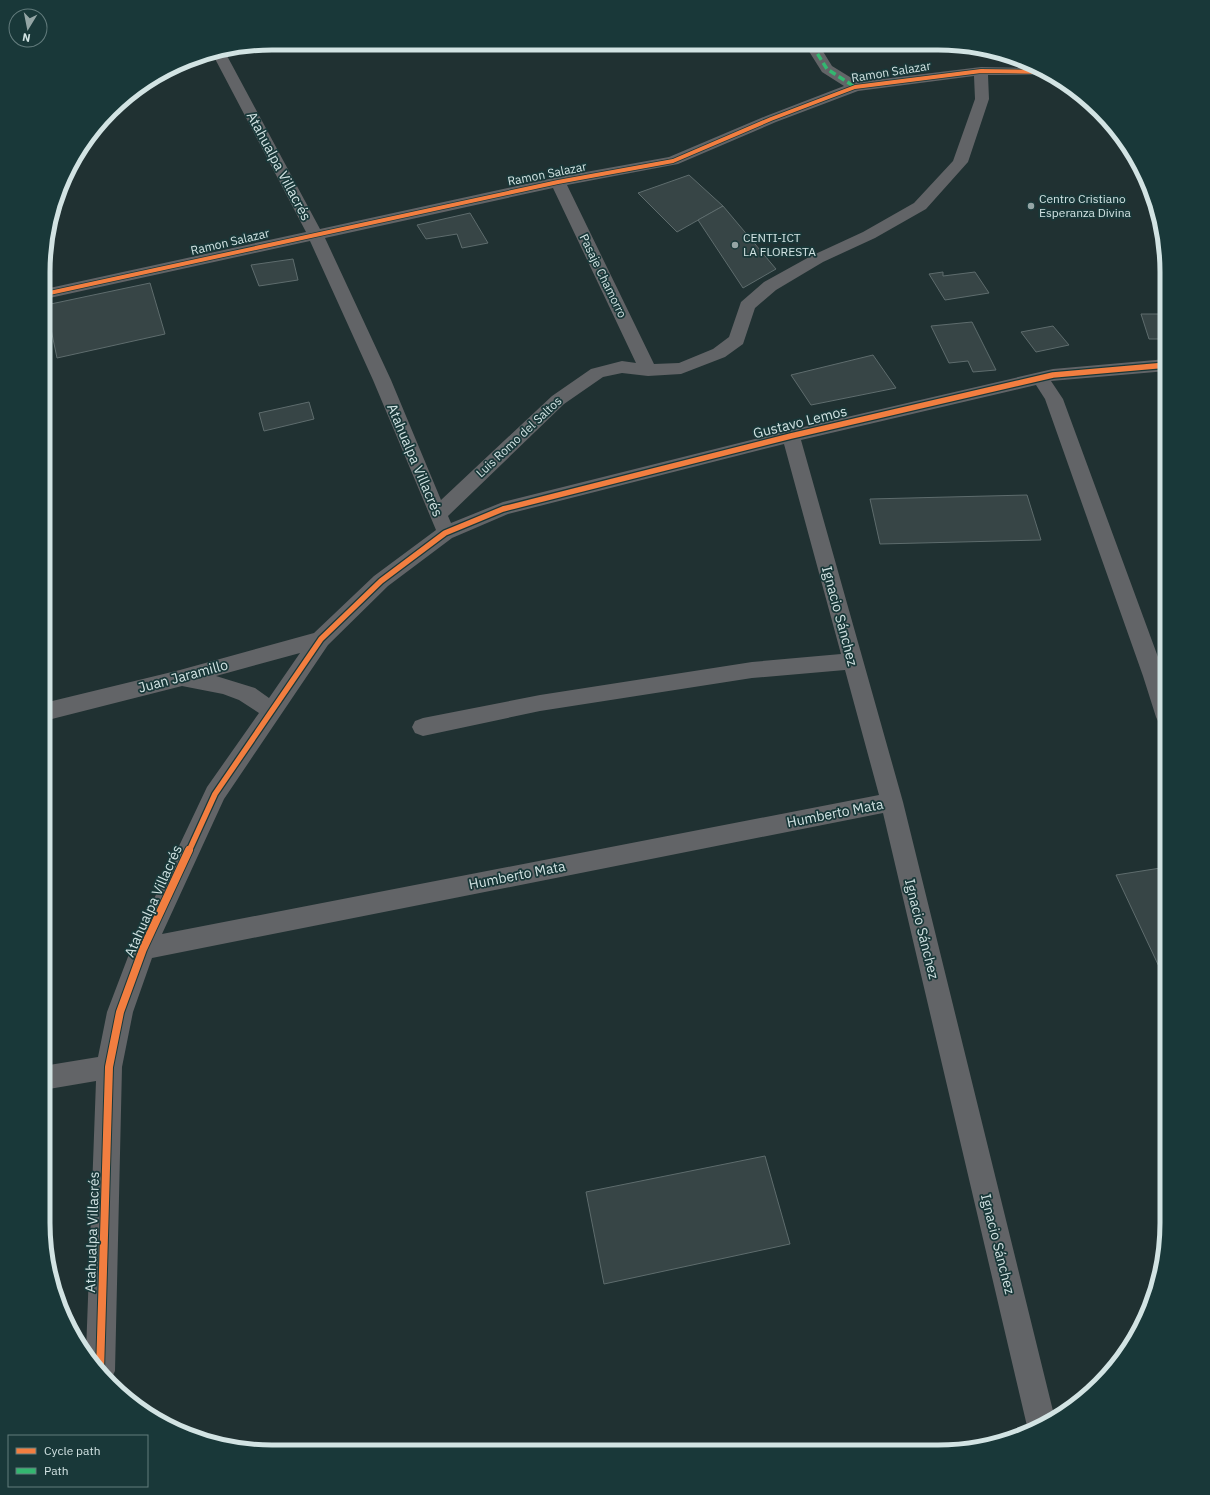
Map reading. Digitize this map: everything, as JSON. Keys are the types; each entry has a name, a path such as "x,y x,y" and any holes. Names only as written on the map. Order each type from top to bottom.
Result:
{"street":[{"path":"816,50 828,69 855,87"},
{"name":"Atahualpa Villacrés","path":"100,1363 110,1067 120,1012 143,949 215,794 322,639 442,523 382,380 315,234 220,56"},
{"name":"Ramon Salazar","path":"50,293 558,182 673,161 772,119 855,87 981,70 1033,72"},
{"name":"Luis Romo del Saltos","path":"442,523 564,396 597,374 622,367 648,370 682,368 719,354 737,340 747,306 770,286 817,259 869,234 920,206 960,162 982,99 981,70"},
{"name":"Pasaje Chamorro","path":"558,182 648,370"},
{"name":"Gustavo Lemos","path":"442,523 791,436 1053,375 1160,366"},
{"path":"1040,378 1054,399 1160,695"},
{"name":"Ignacio Sánchez","path":"791,436 892,802 1040,1420"},
{"name":"Juan Jaramillo","path":"50,710 180,678 322,639"},
{"path":"423,727 540,703 729,674 853,661"},
{"path":"180,678 225,686 247,694 272,711"},
{"name":"Humberto Mata","path":"143,949 892,802"},
{"path":"50,1077 110,1067"}],"building":[{"path":"689,175 723,206 677,232 638,193"},
{"name":"CENTI-ICT LA FLORESTA","path":"723,206 776,269 743,288 698,220"},
{"path":"470,213 488,243 462,248 457,234 426,239 417,225"},
{"path":"293,259 298,280 259,286 251,265"},
{"path":"943,272 943,276 975,272 989,293 945,300 929,274"},
{"path":"150,283 165,334 57,358 50,324 50,304"},
{"path":"1141,314 1160,314 1160,339 1149,339"},
{"path":"972,322 996,370 973,372 968,361 949,363 931,326"},
{"path":"1053,326 1069,345 1036,352 1021,332"},
{"path":"873,355 896,388 811,405 791,375"},
{"path":"309,402 314,419 264,431 259,413"},
{"path":"1027,495 1041,540 880,544 870,499"},
{"path":"1160,868 1160,969 1116,875"},
{"path":"765,1156 790,1244 604,1284 586,1192"}],"marked path":[{"path":"815,50 827,69 855,87"}],"cycle path":[{"path":"50,293 558,182 673,161 771,119 855,87 981,71 1033,72"},
{"path":"100,1363 109,1067 120,1012 143,949 215,794 321,639 381,581 445,533 503,509 791,436 1053,375 1160,366"}],"place":[{"name":"Centro Cristiano Esperanza Divina","path":"1031,206"},
{"name":"CENTI-ICT LA FLORESTA","path":"735,245"}]}
